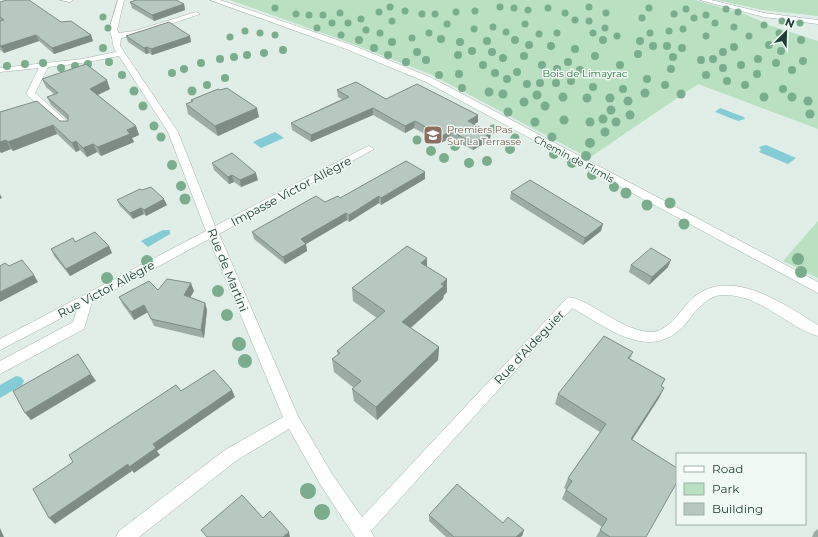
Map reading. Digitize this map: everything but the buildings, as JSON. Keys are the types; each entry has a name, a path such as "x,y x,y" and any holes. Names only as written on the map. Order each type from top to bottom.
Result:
{"street":[{"path":"63,0 70,0"},
{"name":"Rue de Martini","path":"121,0 116,14 114,30 117,36 116,46 173,132 213,233 292,420 326,479 363,534"},
{"name":"Chemin de Firmis","path":"213,0 318,36 399,66 429,80 818,288"},
{"path":"703,0 764,15 818,22"},
{"path":"117,36 196,14"},
{"path":"0,70 82,61 121,53"},
{"path":"45,65 30,94 68,127"},
{"name":"Impasse Victor Allègre","path":"213,233 369,149"},
{"name":"Rue Victor Allègre","path":"0,346 213,233"},
{"name":"Rue d'Aldeguier","path":"363,534 571,301 630,334 653,338 674,328 698,301 707,295 727,290 763,300 818,330"},
{"path":"0,368 79,325 86,300"},
{"path":"125,537 231,455 292,420"}],"green space":[{"name":"Bois de Limayrac","path":"230,0 695,0 747,15 769,25 818,41 818,129 698,84 589,158 432,75 356,45"},
{"path":"717,0 818,0 818,16 763,10"},
{"path":"818,221 818,278 783,261"}],"water":[{"path":"720,108 744,117 745,119 738,121 715,112"},
{"path":"275,132 284,138 261,148 253,142"},
{"path":"766,145 796,158 788,164 759,152 761,150 759,147"},
{"path":"163,230 170,230 170,234 148,247 141,241"},
{"path":"16,376 21,377 24,381 22,385 0,398 0,385"}],"place":[{"name":"Premiers Pas Sur La Terrasse","path":"433,135"}]}
